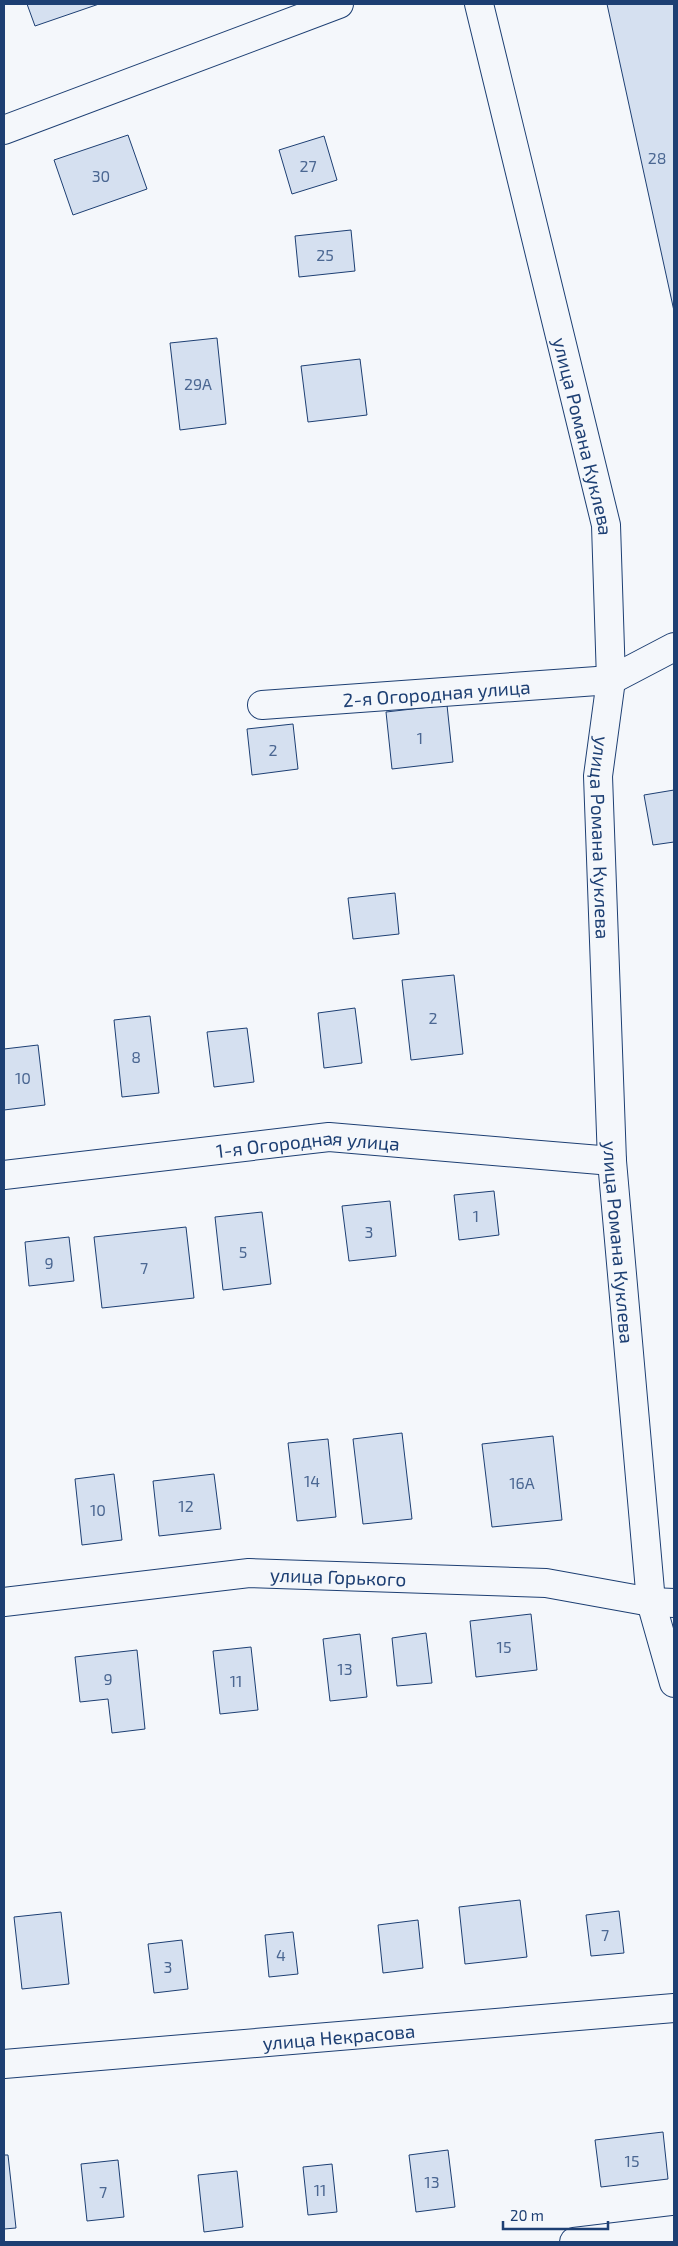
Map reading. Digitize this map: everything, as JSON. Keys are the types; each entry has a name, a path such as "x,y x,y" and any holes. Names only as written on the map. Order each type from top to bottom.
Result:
{"street":[{"path":"4,130 338,4"},
{"name":"улица Романа Куклева","path":"479,4 606,525 611,680 598,776 612,1161 662,1602 674,1682"},
{"path":"611,680 674,647"},
{"name":"2-я Огородная улица","path":"262,705 611,680"},
{"name":"1-я Огородная улица","path":"4,1175 329,1137 612,1161"},
{"name":"улица Горького","path":"4,1602 250,1573 546,1583 662,1602"},
{"name":"улица Некрасова","path":"4,2064 674,2008"},
{"path":"574,2242 674,2230"}],"building":[{"path":"27,4 99,4 35,26"},
{"path":"607,4 674,4 674,311"},
{"path":"128,135 147,189 73,215 54,160"},
{"path":"324,136 337,180 292,194 279,150"},
{"path":"351,230 355,271 299,277 295,236"},
{"path":"217,338 226,424 180,430 170,343"},
{"path":"360,359 367,415 308,422 301,366"},
{"path":"447,705 453,762 392,769 386,712"},
{"path":"293,724 298,769 252,775 247,729"},
{"path":"674,790 674,842 653,845 644,795"},
{"path":"395,893 399,934 353,939 348,898"},
{"path":"454,975 463,1054 411,1060 402,980"},
{"path":"355,1008 362,1063 324,1068 318,1013"},
{"path":"150,1016 159,1093 122,1097 114,1020"},
{"path":"247,1028 254,1082 214,1087 207,1032"},
{"path":"38,1045 45,1105 4,1110 4,1049"},
{"path":"494,1191 499,1235 459,1240 454,1195"},
{"path":"390,1201 396,1256 349,1261 342,1206"},
{"path":"262,1212 271,1284 223,1290 215,1217"},
{"path":"186,1227 194,1298 102,1308 94,1237"},
{"path":"69,1237 74,1281 29,1286 25,1242"},
{"path":"402,1433 412,1519 363,1524 353,1439"},
{"path":"553,1436 562,1520 492,1527 482,1444"},
{"path":"328,1439 336,1517 297,1521 288,1443"},
{"path":"114,1474 122,1540 82,1545 75,1479"},
{"path":"214,1474 221,1529 159,1536 153,1481"},
{"path":"531,1614 537,1670 476,1677 470,1621"},
{"path":"426,1633 432,1683 397,1686 392,1638"},
{"path":"360,1634 367,1697 330,1701 323,1639"},
{"path":"251,1647 258,1710 220,1714 213,1651"},
{"path":"137,1650 145,1729 112,1733 108,1699 80,1702 75,1657"},
{"path":"520,1900 527,1957 465,1964 459,1907"},
{"path":"619,1911 624,1953 591,1956 586,1915"},
{"path":"61,1912 69,1984 22,1989 14,1917"},
{"path":"418,1920 423,1968 383,1973 378,1925"},
{"path":"293,1932 298,1974 269,1977 265,1935"},
{"path":"182,1940 188,1989 154,1993 148,1944"},
{"path":"663,2132 668,2179 601,2187 595,2140"},
{"path":"448,2150 455,2207 416,2212 409,2155"},
{"path":"4,2155 8,2155 16,2228 4,2229"},
{"path":"118,2160 124,2217 87,2221 81,2164"},
{"path":"332,2164 337,2212 308,2215 303,2167"},
{"path":"237,2171 243,2227 204,2232 198,2175"}]}
